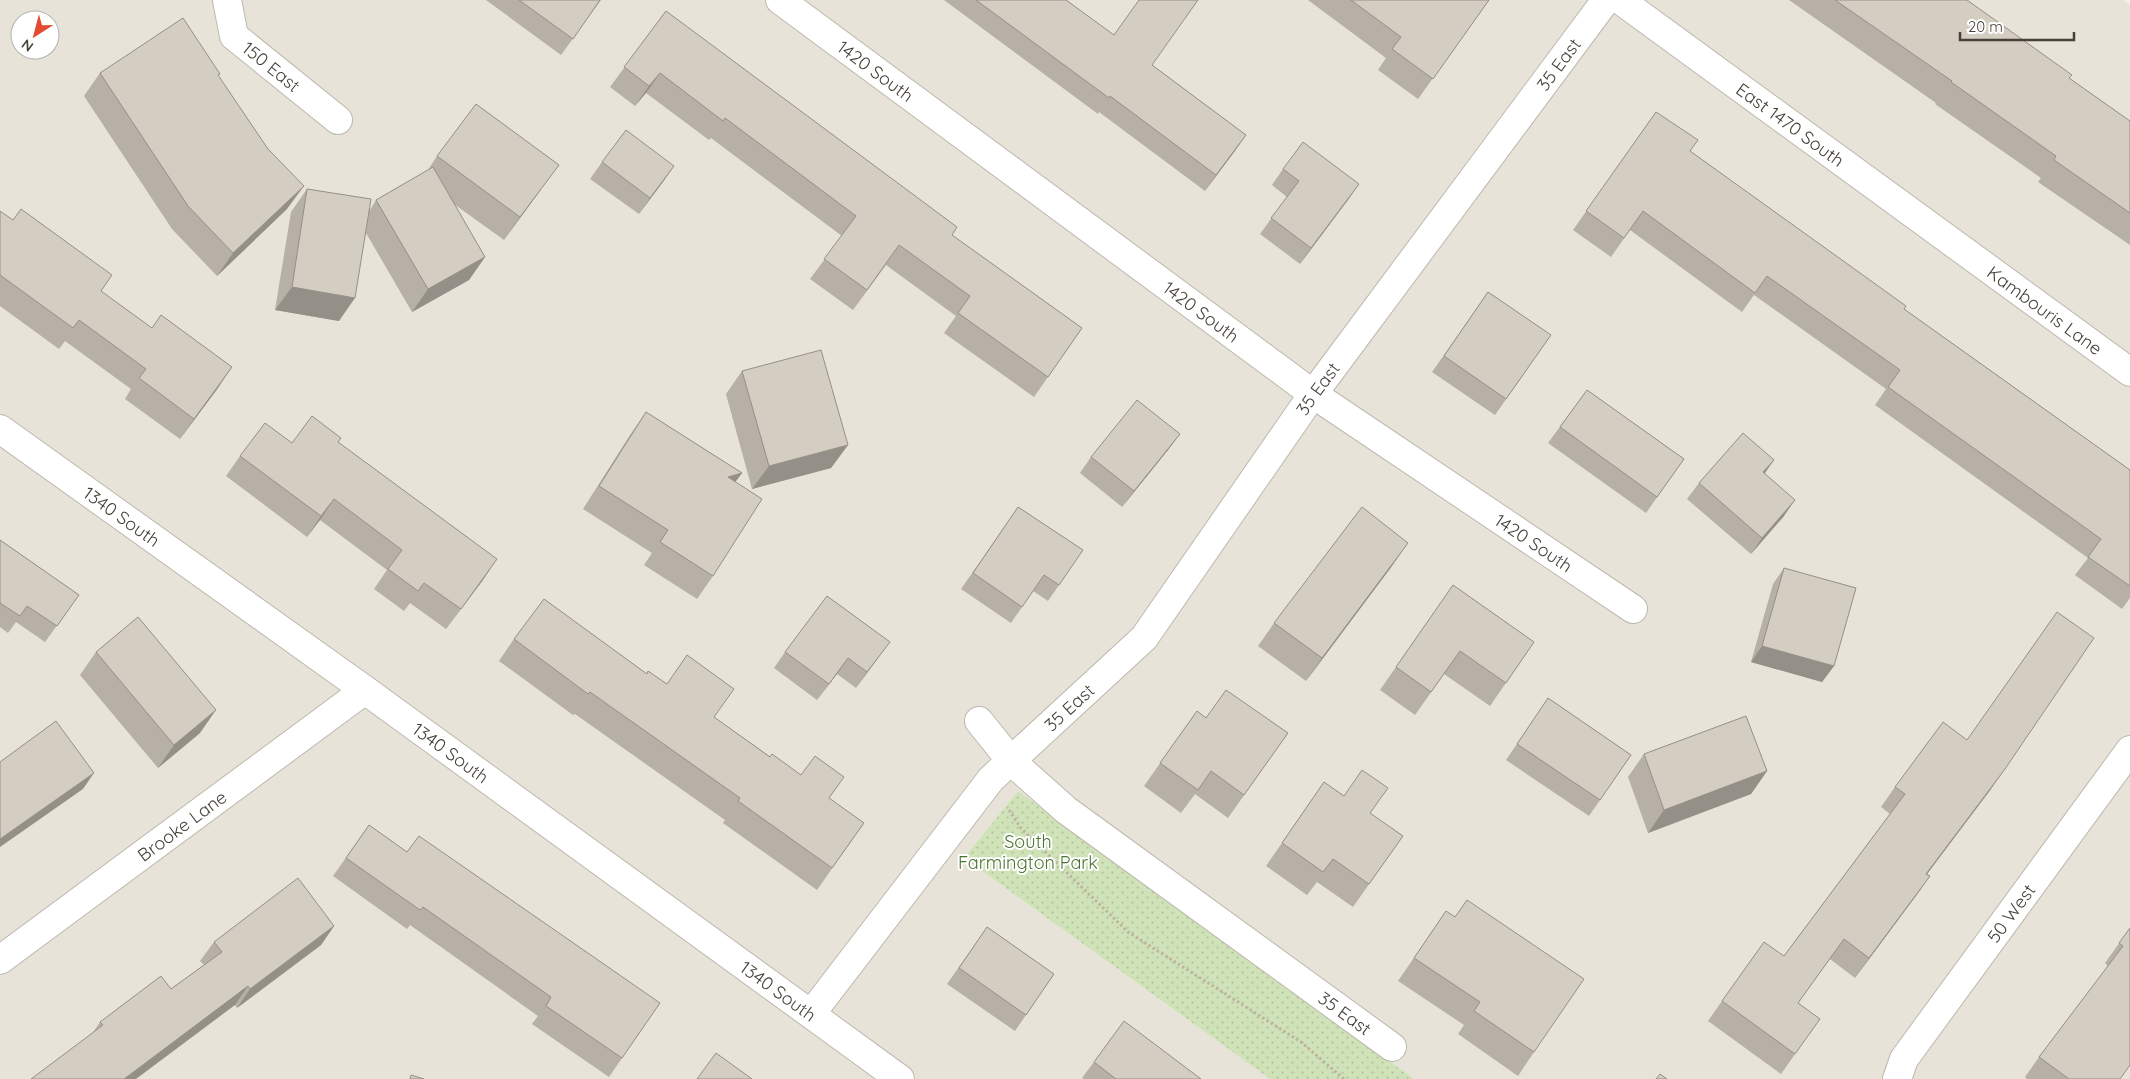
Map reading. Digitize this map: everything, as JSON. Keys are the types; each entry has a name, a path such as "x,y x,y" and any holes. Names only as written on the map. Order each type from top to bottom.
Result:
{"street":[{"name":"150 East","path":"227,0 234,36 338,120"},
{"name":"1420 South","path":"780,0 1313,394 1633,609"},
{"name":"35 East","path":"810,1014 991,779 1144,638 1313,394 1606,0"},
{"name":"East 1470 South","path":"1620,0 1960,248"},
{"name":"Kambouris Lane","path":"1960,248 2130,372"},
{"name":"1340 South","path":"0,430 365,690 900,1079"},
{"name":"Brooke Lane","path":"0,960 365,690"},
{"name":"35 East","path":"979,721 1011,761 1066,810 1392,1047"},
{"name":"50 West","path":"1898,1079 1904,1058 2130,750"}],"path":[{"path":"991,779 1021,828 1128,932 1301,1042 1344,1079"}],"shaded area":[{"path":"0,0 2123,0 2130,5 2130,1079 1414,1079 1018,791 964,858 1270,1079 0,1079"}],"green space":[{"name":"South Farmington Park","path":"1018,791 1414,1079 1270,1079 964,858"}],"building":[{"path":"519,0 600,0 573,39"},
{"path":"976,0 1066,0 1114,35 1139,0 1198,0 1152,65 1246,135 1216,175"},
{"path":"1351,0 1489,0 1433,79 1392,49 1401,37"},
{"path":"1835,0 1967,0 2072,75 2069,78 2130,121 2130,213 2054,160 2056,156"},
{"path":"666,11 957,227 952,235 1082,328 1048,377 958,313 970,296 899,245 867,290 824,259 856,216 725,118 723,121 660,73 649,86 624,67"},
{"path":"183,18 220,74 218,75 268,149 304,186 233,253 188,206 100,73"},
{"path":"476,104 559,165 520,217 437,156"},
{"path":"1656,112 1698,140 1690,151 1906,306 1904,309 2130,470 2130,586 2088,557 2101,539 1888,387 1900,370 1767,276 1755,293 1643,211 1624,238 1586,211"},
{"path":"626,130 674,166 650,198 602,162"},
{"path":"1303,142 1359,184 1311,248 1271,218 1299,181 1283,169"},
{"path":"433,167 485,257 428,289 376,200"},
{"path":"307,189 371,199 355,298 292,287"},
{"path":"21,209 112,275 101,291 152,328 161,315 232,367 194,419 139,378 146,369 79,320 73,328 0,275 0,211 13,220"},
{"path":"1488,292 1551,335 1506,399 1444,356"},
{"path":"821,350 848,445 769,466 742,371"},
{"path":"1587,390 1684,459 1657,497 1560,427"},
{"path":"1137,400 1180,434 1134,491 1091,457"},
{"path":"646,412 742,473 728,477 762,499 713,576 660,542 668,530 599,486"},
{"path":"312,416 341,438 338,442 497,559 461,609 424,583 418,591 388,569 402,550 334,499 321,516 240,456 265,423 292,443"},
{"path":"1743,433 1774,460 1763,472 1795,500 1762,538 1699,483"},
{"path":"1018,507 1083,550 1059,585 1044,575 1022,607 973,573"},
{"path":"1362,507 1408,543 1322,658 1274,623"},
{"path":"0,540 79,595 57,626 27,606 20,616 0,603"},
{"path":"1784,568 1856,588 1834,666 1762,646"},
{"path":"1453,585 1534,642 1506,683 1460,651 1431,692 1396,667"},
{"path":"827,596 890,642 867,672 848,658 829,684 785,652"},
{"path":"544,599 647,674 648,671 667,684 687,655 734,689 714,717 770,757 772,754 801,775 815,756 844,777 829,798 864,823 832,868 738,801 740,798 590,692 588,694 514,639"},
{"path":"2057,612 2094,638 2005,769 1926,874 1930,876 1869,958 1844,939 1798,1003 1820,1019 1795,1054 1722,1001 1764,942 1784,956 1905,794 1895,787 1943,722 1967,740"},
{"path":"138,617 216,710 174,745 96,652"},
{"path":"1226,690 1288,733 1244,795 1211,771 1198,790 1160,763 1197,711 1206,718"},
{"path":"1548,698 1631,755 1600,800 1517,744"},
{"path":"1746,716 1767,771 1664,810 1644,754"},
{"path":"56,721 94,773 0,839 0,762"},
{"path":"1362,770 1388,788 1370,813 1403,836 1369,884 1333,859 1323,872 1282,843 1324,782 1344,796"},
{"path":"369,825 407,852 419,836 660,1003 622,1058 546,1006 551,997 423,907 420,910 346,858"},
{"path":"298,878 334,926 250,989 248,986 124,1079 31,1079 103,1025 100,1022 161,976 171,989 222,952 214,942"},
{"path":"1467,900 1584,979 1534,1052 1474,1011 1480,1002 1414,958 1446,911 1455,917"},
{"path":"987,927 1054,974 1026,1015 959,968"},
{"path":"2130,928 2130,1065 2120,1079 2069,1079 2039,1057 2123,946 2119,943"},
{"path":"1124,1021 1201,1079 1116,1079 1094,1062"},
{"path":"716,1053 752,1079 697,1079"},
{"path":"1660,1074 1667,1079 1656,1079"},
{"path":"411,1075 424,1079 410,1079"}]}
